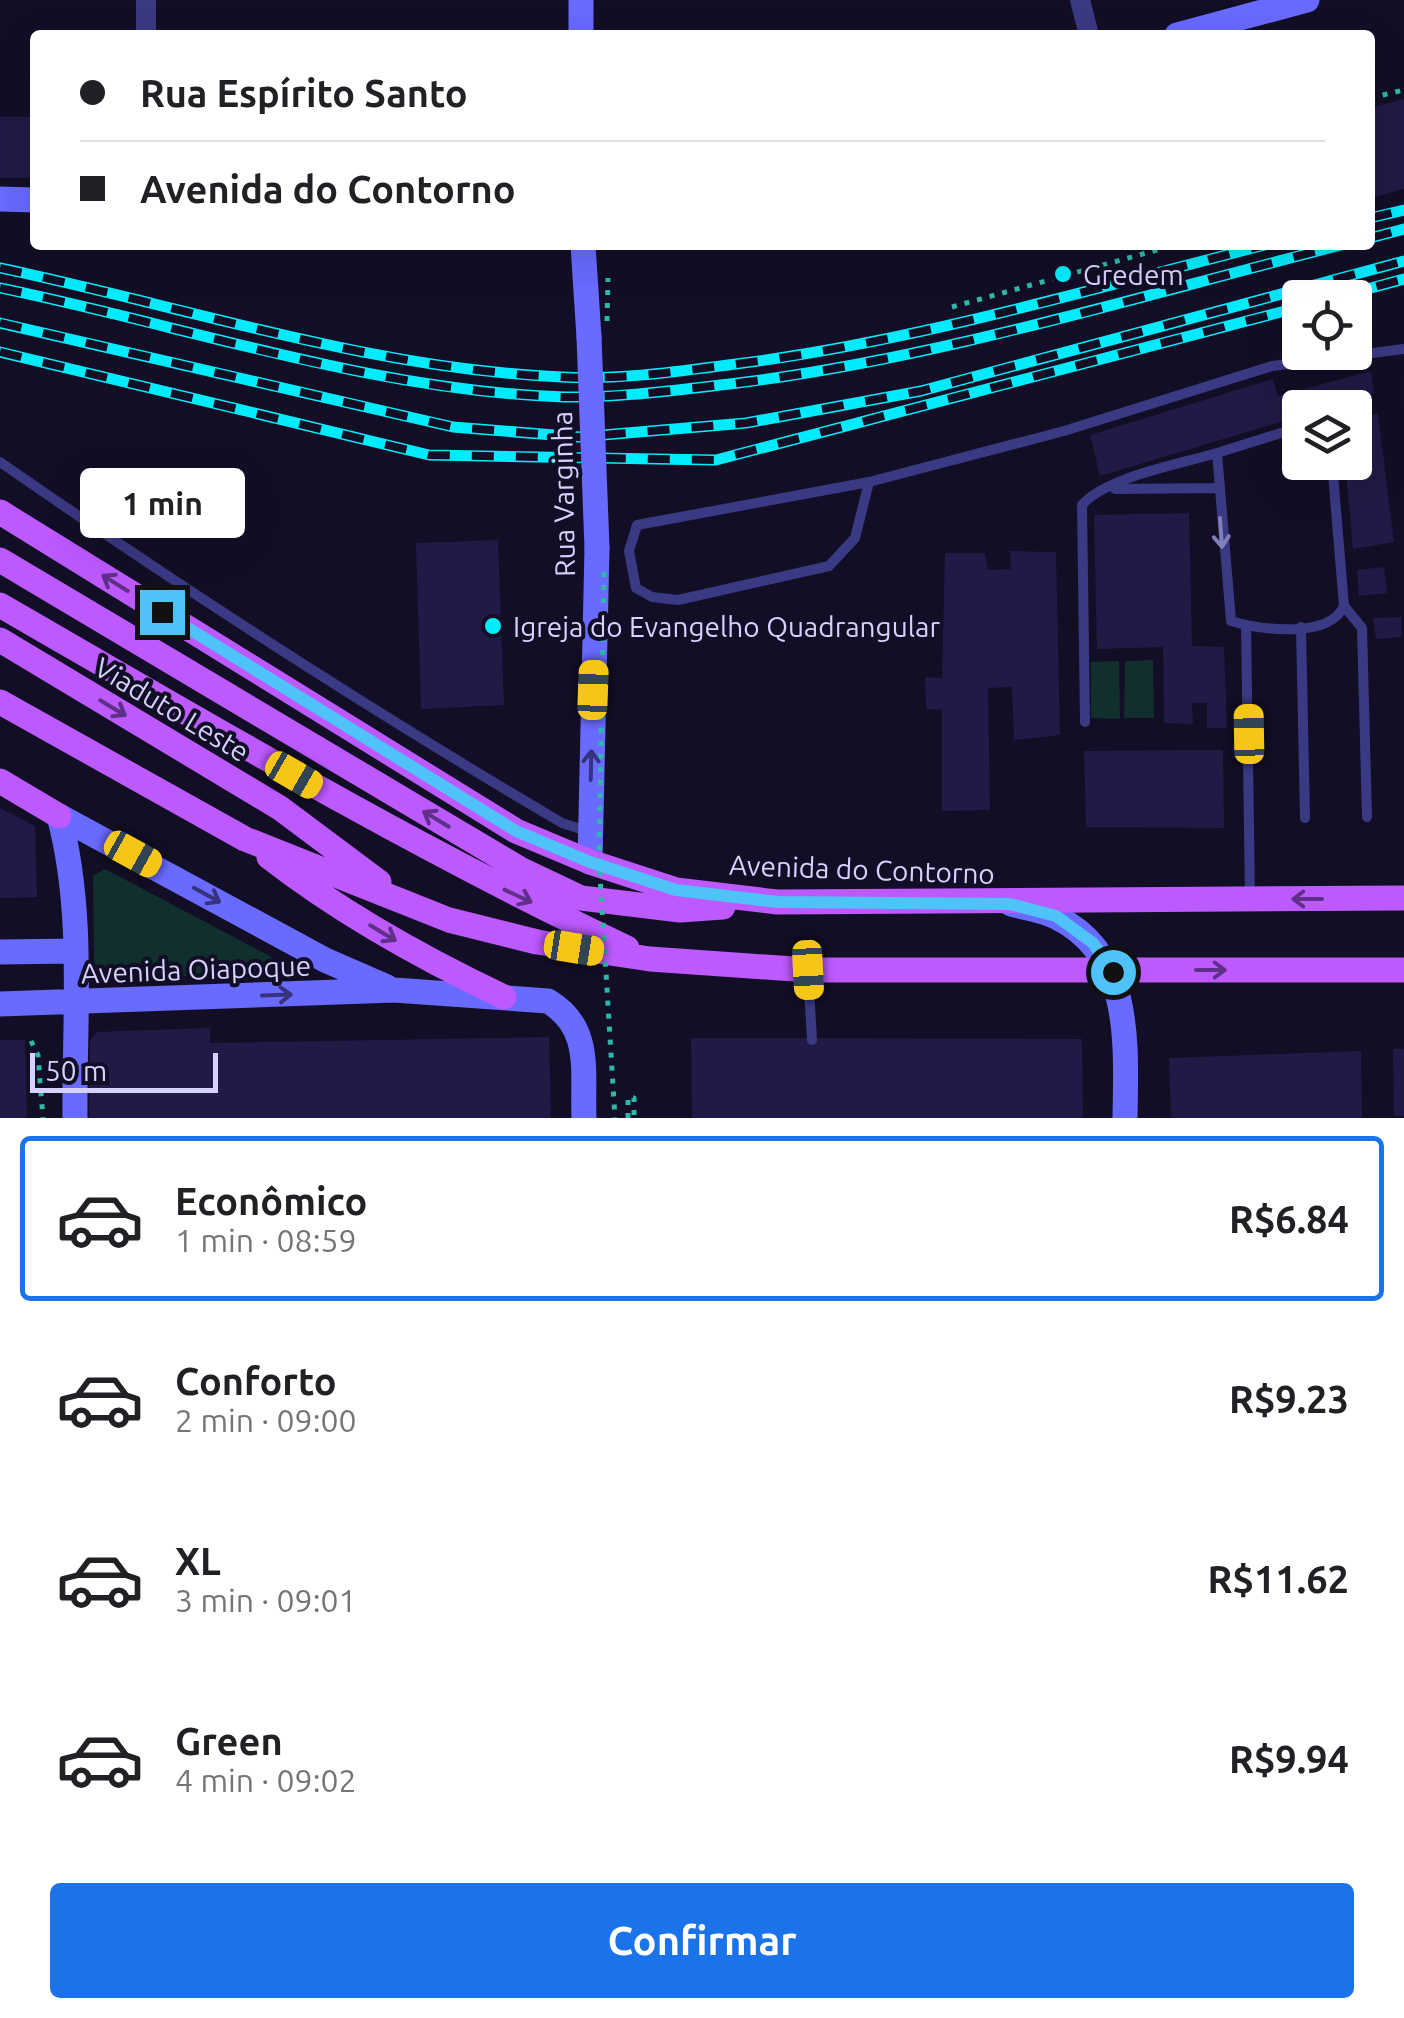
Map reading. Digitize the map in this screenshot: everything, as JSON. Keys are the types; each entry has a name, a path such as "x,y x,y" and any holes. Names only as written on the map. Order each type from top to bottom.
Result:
{"main road":[{"name":"Avenida do Contorno","path":"0,512 516,831 590,862 676,890 778,902 1010,904 1404,898"},
{"name":"Viaduto Leste","path":"0,560 520,868 581,898 680,910 778,902"},
{"name":"Viaduto Leste","path":"0,605 327,794 500,888 650,959"},
{"name":"Viaduto Leste","path":"0,640 258,796 407,904"},
{"path":"0,702 245,839 449,920 536,942 650,959 808,970 1404,970"},
{"path":"0,781 59,816"},
{"path":"245,839 320,895 438,965 504,997"}],"street":[{"path":"146,0 146,30"},
{"path":"581,0 581,30"},
{"path":"1080,0 1088,30"},
{"path":"1196,30 1308,0"},
{"path":"0,199 30,200"},
{"name":"Rua Varginha","path":"584,250 598,334 600,559 590,862"},
{"path":"59,816 68,851 74,951 75,1118"},
{"path":"59,816 325,960 394,990 548,1001 569,1014 580,1032 584,1118"},
{"path":"1010,904 1056,916 1093,943 1113,972 1126,1041 1125,1118"},
{"name":"Avenida Oiapoque","path":"0,952 74,951"},
{"name":"Avenida Oiapoque","path":"0,1004 394,990"}],"lane":[{"path":"869,482 855,538 829,566 678,600 652,597 636,588 629,551 638,525 869,482 1064,431 1272,366 1404,350"},
{"path":"1085,722 1082,505 1092,494 1282,433"},
{"path":"1216,453 1227,603 1231,620 1246,625 1302,627 1325,625 1338,618 1344,606 1334,480"},
{"path":"0,462 142,560 406,731 562,823 590,832"},
{"path":"1108,490 1218,488"},
{"path":"1344,606 1362,628 1366,817"},
{"path":"1246,625 1250,899"},
{"path":"1302,627 1304,818"},
{"path":"808,970 812,1040"}],"path":[{"path":"1375,97 1404,90"},
{"path":"952,306 1145,250"},
{"path":"598,334 608,278"},
{"path":"600,559 599,860 615,1118"},
{"path":"31,1041 38,1056 43,1118"}],"green space":[{"path":"1153,660 1154,718 1124,718 1125,661"},
{"path":"1119,661 1120,719 1091,718 1091,662"},
{"path":"105,869 302,973 304,978 98,975 94,966 93,876"}],"building":[{"path":"1404,99 1404,189 1375,197 1375,107"},
{"path":"0,117 30,117 30,178 0,178"},
{"path":"1371,371 1374,393 1372,390 1300,390"},
{"path":"1273,379 1278,396 1282,395 1282,421 1100,476 1090,435"},
{"path":"1378,414 1394,542 1353,549 1347,480 1372,480 1372,415"},
{"path":"1189,513 1192,646 1224,647 1227,728 1207,728 1207,703 1192,703 1193,724 1164,723 1163,647 1097,649 1094,515"},
{"path":"498,540 504,705 421,709 416,543"},
{"path":"1010,551 1056,552 1060,735 1014,740 1012,687 988,688 990,810 942,811 942,710 926,709 925,677 942,678 945,553 985,553 988,570 1011,569"},
{"path":"1384,567 1387,593 1359,596 1357,570"},
{"path":"1401,617 1401,637 1376,639 1373,618"},
{"path":"1223,750 1224,828 1086,827 1084,751"},
{"path":"0,808 35,826 37,897 0,898"},
{"path":"210,1028 210,1043 549,1037 551,1118 89,1118 90,1041 97,1032"},
{"path":"691,1038 1082,1039 1083,1118 692,1118"},
{"path":"0,1040 25,1040 27,1118 0,1118"},
{"path":"1393,1049 1404,1049 1404,1116 1394,1116"},
{"path":"1361,1051 1362,1118 1171,1118 1169,1058"}],"railway":[{"path":"1375,217 1404,210"},
{"path":"1375,237 1404,229"},
{"path":"0,268 279,334 420,362 491,372 604,377 728,365 864,343 998,314 1246,250"},
{"path":"0,288 351,370 493,392 584,397 730,384 884,359 1037,324 1322,250"},
{"path":"0,323 453,427 579,437 746,423 921,391 1404,261"},
{"path":"1372,288 1404,279"},
{"path":"0,352 429,455 716,460 1282,312"}],"place":[{"name":"Gredem","path":"1063,274"},
{"name":"Igreja do Evangelho Quadrangular","path":"493,626"}],"route":[{"path":"162,612 516,831 590,862 676,890 778,902 1010,904 1056,916 1093,943 1113,972"}]}
